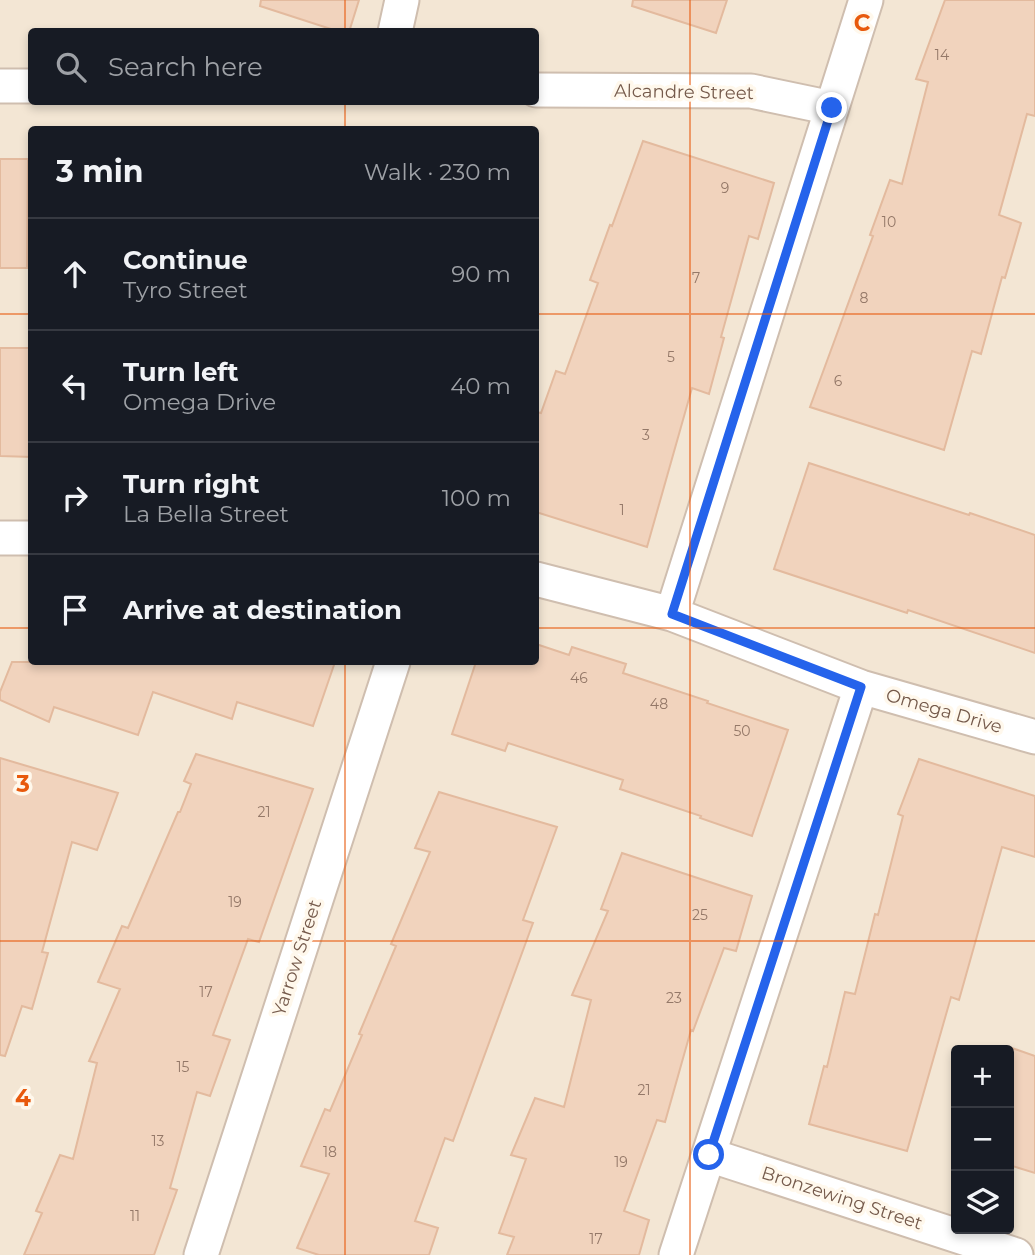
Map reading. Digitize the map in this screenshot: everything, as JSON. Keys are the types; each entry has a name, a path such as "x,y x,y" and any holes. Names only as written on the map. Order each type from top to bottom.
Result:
{"street":[{"path":"396,28 402,0"},
{"path":"672,614 866,0"},
{"path":"0,86 28,86"},
{"name":"Alcandre Street","path":"539,90 751,91 832,108"},
{"path":"0,538 28,538"},
{"name":"Omega Drive","path":"539,580 672,614 861,687 1035,737"},
{"name":"Yarrow Street","path":"201,1255 392,665"},
{"path":"676,1255 861,687"},
{"name":"Bronzewing Street","path":"709,1155 1016,1255"}],"shaded area":[{"path":"0,0 1035,0 1035,1255 0,1255"}],"building":[{"path":"261,0 359,0 350,28 328,28 260,6"},
{"path":"633,0 727,0 716,33 632,6"},
{"path":"945,0 1035,0 1035,116 1027,114 999,215 1021,223 1005,278 1002,277 981,354 972,351 944,450 810,407 873,236 870,235 890,180 902,184 928,82 916,79"},
{"path":"643,141 774,183 758,239 749,236 721,337 724,338 709,394 692,388 647,547 539,513 539,413 556,371 565,374 598,283 590,280 610,225 612,226"},
{"path":"0,159 28,159 27,268 0,268"},
{"path":"0,348 28,348 28,457 0,456"},
{"path":"809,463 1035,535 1035,653 774,569"},
{"path":"539,645 569,655 572,647 626,664 623,673 788,730 752,836 620,789 623,780 508,743 505,751 452,734 475,665 539,665"},
{"path":"12,662 28,662 28,665 334,665 313,726 237,702 232,719 153,692 138,735 54,707 49,722 0,700 0,692"},
{"path":"196,754 313,789 259,942 248,939 213,1035 230,1040 210,1096 197,1092 170,1188 177,1190 154,1255 24,1255 42,1213 36,1211 60,1155 73,1159 97,1063 89,1061 120,989 98,982 122,926 128,928 180,812 191,784 184,781"},
{"path":"0,758 118,793 97,850 72,842 42,952 48,953 32,1009 22,1006 5,1056 0,1055"},
{"path":"919,759 1035,796 1035,857 1002,847 959,1000 951,997 907,1151 809,1124 824,1066 827,1067 845,992 855,994 903,816 898,814"},
{"path":"439,792 557,827 523,920 533,923 453,1141 445,1138 415,1221 438,1228 429,1255 319,1255 297,1248 329,1174 301,1166 325,1109 330,1111 396,946 391,944 430,852 415,848"},
{"path":"622,853 752,896 736,951 724,948 693,1031 691,1030 665,1122 657,1120 624,1211 649,1220 639,1255 507,1255 514,1237 499,1233 526,1159 511,1155 535,1098 564,1107 591,1000 572,995 608,911 601,909"},
{"path":"1014,1049 1035,1056 1035,1173 1014,1167"}],"route":[{"path":"709,1155 861,687 672,614 832,108"}]}
